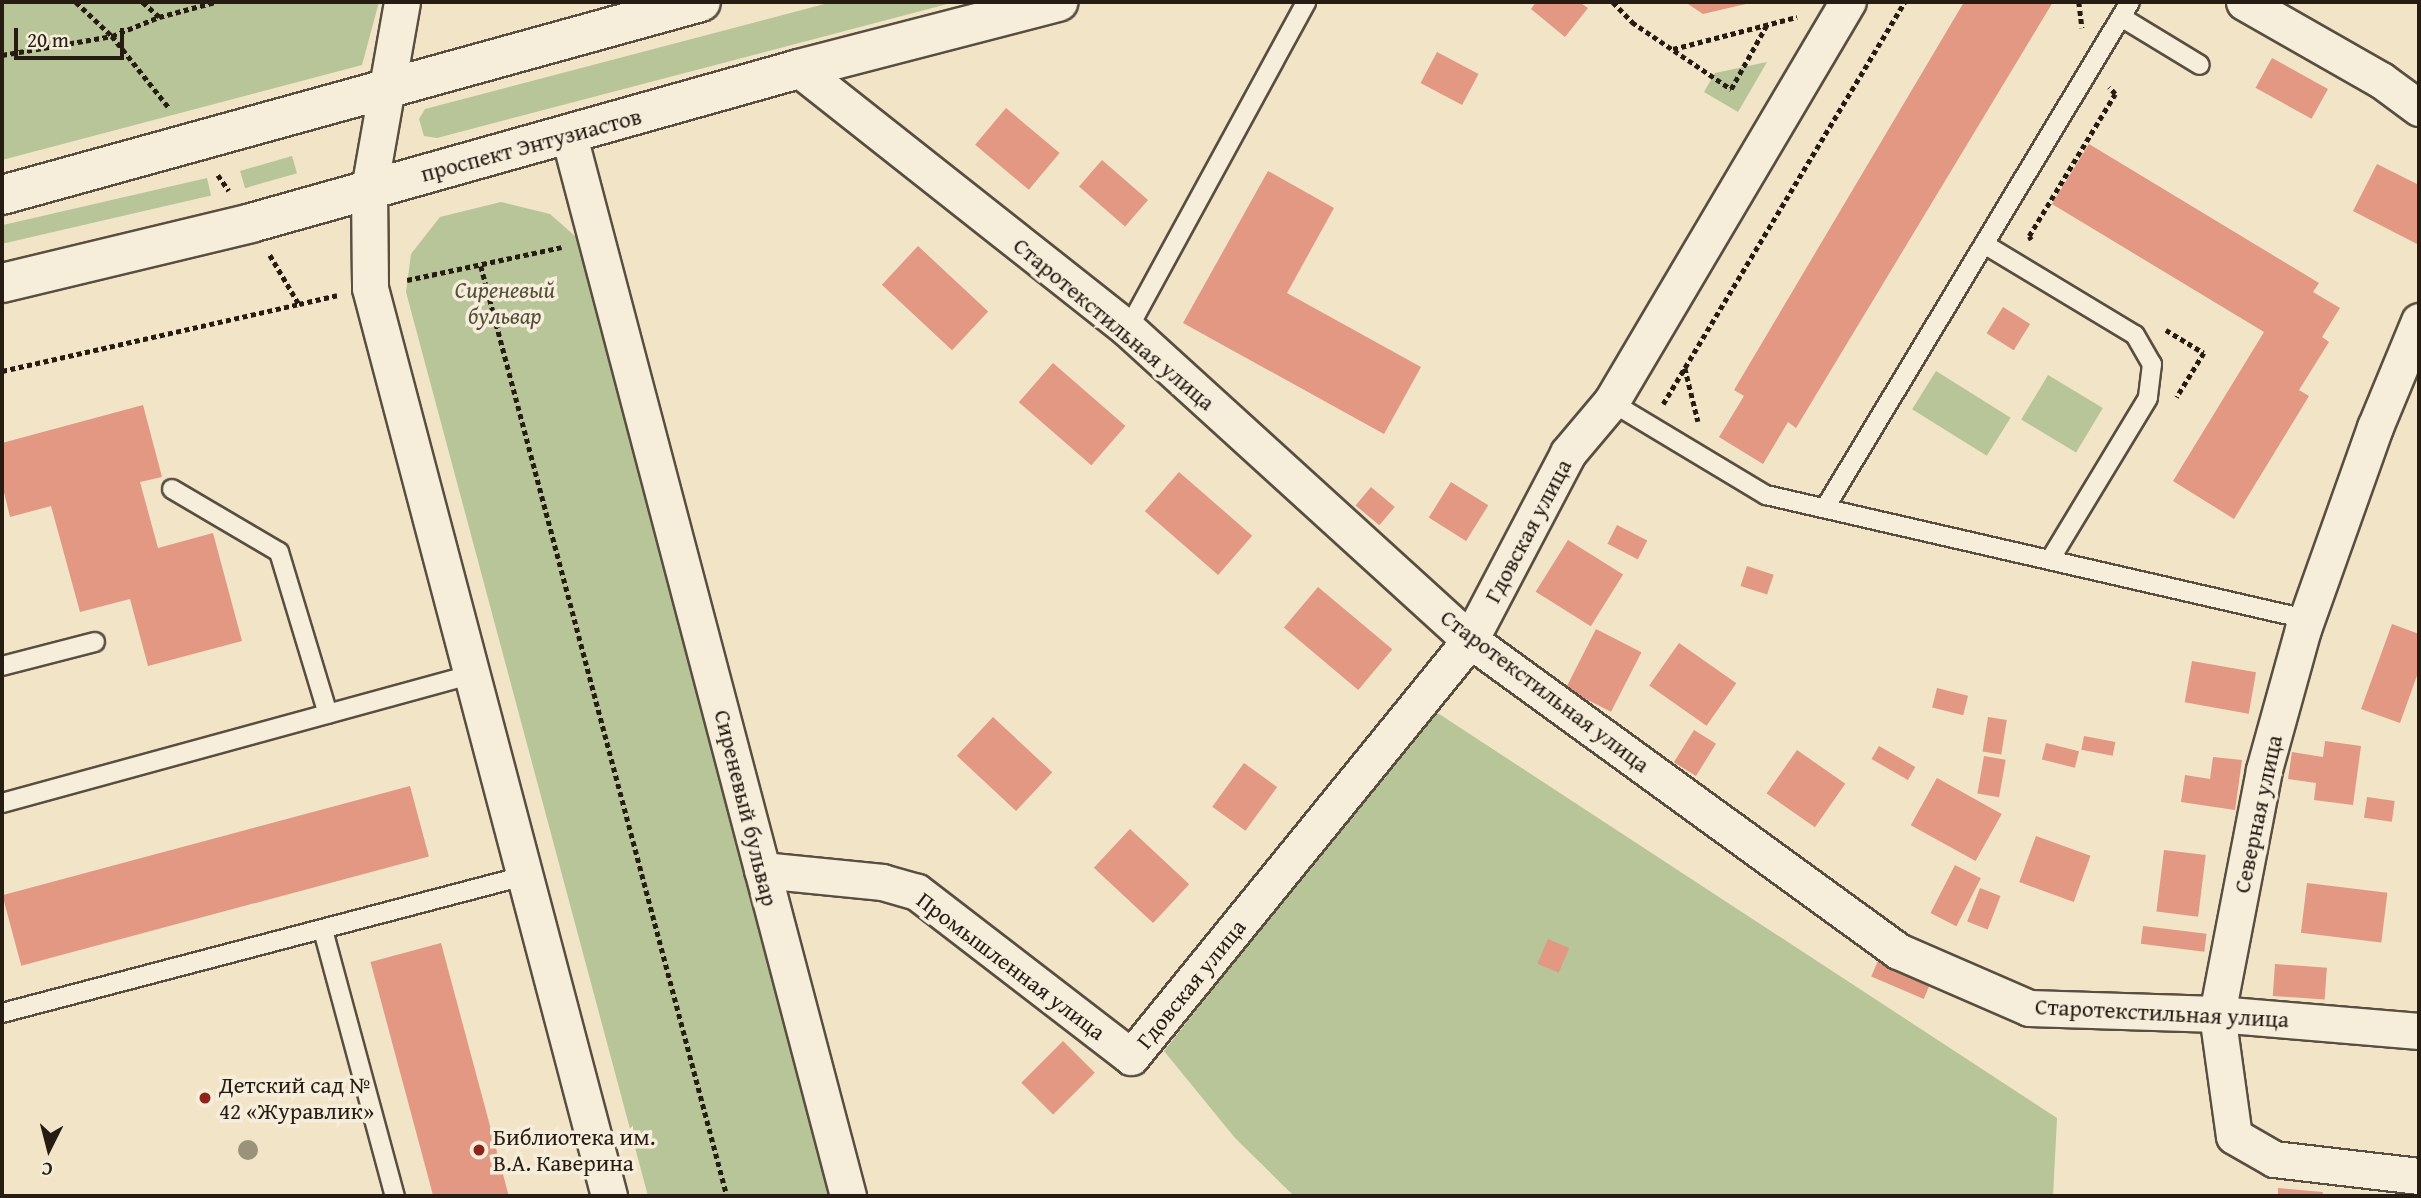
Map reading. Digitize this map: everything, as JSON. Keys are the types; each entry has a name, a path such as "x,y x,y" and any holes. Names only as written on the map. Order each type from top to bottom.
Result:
{"main road":[{"path":"2,195 701,2"},
{"name":"проспект Энтузиастов","path":"2,283 251,223 569,136 799,69 1059,2"}],"street":[{"path":"402,2 383,90 369,189 370,288 609,1196"},
{"name":"Гдовская улица","path":"1131,1057 1470,640 1568,453 1611,402 1848,2"},
{"path":"2244,2 2381,80 2419,107"},
{"name":"Старотекстильная улица","path":"799,69 1128,329 1470,640 1898,951 2029,1008 2217,1014 2419,1031"},
{"name":"Сиреневый бульвар","path":"569,136 600,238 848,1196"},
{"name":"Северная улица","path":"2419,321 2306,619 2264,770 2217,1014 2234,1136 2274,1159 2419,1176"},
{"name":"Промышленная улица","path":"762,870 883,882 917,892 1131,1057"}],"lane":[{"path":"1128,329 1306,2"},
{"path":"1825,508 2125,9 2200,65"},
{"path":"1984,244 2135,335 2152,365 2148,398 2050,561"},
{"path":"1611,402 1766,495 2306,619"},
{"path":"172,489 279,552 328,714"},
{"path":"2,666 95,642"},
{"path":"2,803 471,676"},
{"path":"2,1013 524,876"},
{"path":"323,930 395,1196"}],"path":[{"path":"142,2 159,17"},
{"path":"2,55 112,36 159,17 215,2"},
{"path":"1613,2 1672,49 1731,89 1766,26"},
{"path":"1650,426 1905,2"},
{"path":"2079,2 2083,39"},
{"path":"1672,49 1795,19"},
{"path":"2029,236 2115,94 2093,63"},
{"path":"481,266 727,1196"},
{"path":"2,371 299,304"},
{"path":"1685,368 1700,432"}],"green space":[{"path":"2,2 379,2 362,65 2,160"},
{"path":"832,2 955,2 437,138 424,136 419,119 425,109"},
{"path":"1767,62 1738,112 1704,92 1715,73"},
{"path":"292,156 297,173 245,188 240,171"},
{"path":"207,178 211,196 4,243 2,225"},
{"name":"Сиреневый бульвар","path":"501,202 550,214 585,245 836,1196 648,1196 406,292 411,254 440,217"},
{"path":"1936,371 2011,418 1987,456 1912,409"},
{"path":"2048,375 2103,408 2076,453 2021,420"},
{"path":"1433,710 2057,1118 2053,1196 1294,1196 1235,1138 1164,1051"}],"building":[{"path":"1536,2 1579,2 1588,8 1565,37 1531,9"},
{"path":"1685,2 1750,2 1750,3 1703,14"},
{"path":"1964,2 2053,2 1796,428 1788,422 1763,464 1719,437 1744,396 1734,390"},
{"path":"1437,52 1478,74 1462,105 1421,83"},
{"path":"2272,58 2328,89 2311,119 2256,88"},
{"path":"1006,108 1060,153 1029,190 975,145"},
{"path":"2089,144 2319,283 2313,292 2340,308 2322,337 2329,342 2299,390 2309,396 2234,519 2173,481 2264,332 2052,204"},
{"path":"1102,160 1148,200 1125,226 1079,186"},
{"path":"2377,164 2419,185 2419,245 2353,211"},
{"path":"1268,171 1334,208 1287,293 1421,367 1384,434 1183,323"},
{"path":"918,246 988,311 952,350 882,285"},
{"path":"2003,307 2030,324 2014,350 1987,333"},
{"path":"1053,363 1125,426 1091,465 1019,402"},
{"path":"143,405 162,477 140,482 158,548 213,533 242,641 148,666 130,599 80,612 51,506 10,517 2,484 2,443"},
{"path":"1179,472 1252,536 1218,575 1145,511"},
{"path":"1451,482 1488,505 1466,541 1429,518"},
{"path":"1371,487 1395,507 1379,525 1356,505"},
{"path":"1617,525 1647,540 1638,559 1607,544"},
{"path":"1568,540 1623,574 1591,626 1536,592"},
{"path":"1747,566 1774,575 1767,595 1741,586"},
{"path":"1318,587 1392,649 1358,690 1284,628"},
{"path":"2392,624 2419,634 2419,670 2400,723 2361,709"},
{"path":"1596,629 1641,652 1611,712 1566,689"},
{"path":"1679,643 1736,683 1707,726 1649,686"},
{"path":"2192,661 2256,672 2249,714 2185,702"},
{"path":"1937,688 1968,696 1963,715 1932,707"},
{"path":"993,717 1052,772 1016,811 957,756"},
{"path":"1988,717 2007,720 2001,755 1983,752"},
{"path":"1694,730 1716,744 1696,776 1674,762"},
{"path":"2084,736 2115,742 2113,756 2081,750"},
{"path":"2325,741 2361,746 2353,805 2314,800 2316,783 2288,779 2292,752 2323,757"},
{"path":"2046,743 2079,751 2075,768 2042,759"},
{"path":"1879,746 1915,767 1908,780 1872,759"},
{"path":"1797,750 1845,784 1815,827 1767,793"},
{"path":"1984,756 2006,760 1999,797 1977,793"},
{"path":"2213,757 2242,760 2235,810 2181,802 2185,775 2210,779"},
{"path":"1244,763 1277,787 1245,831 1212,807"},
{"path":"1937,778 2002,814 1976,861 1911,825"},
{"path":"410,786 429,857 21,966 2,895"},
{"path":"2367,797 2395,801 2392,822 2364,818"},
{"path":"1130,829 1189,884 1153,923 1094,868"},
{"path":"2036,836 2091,856 2074,902 2019,882"},
{"path":"2164,850 2206,855 2198,917 2156,912"},
{"path":"1955,865 1981,878 1956,926 1930,913"},
{"path":"2307,883 2387,893 2381,942 2301,933"},
{"path":"1980,888 2001,896 1988,929 1967,922"},
{"path":"2143,926 2207,934 2204,952 2141,944"},
{"path":"1548,939 1569,948 1559,973 1537,964"},
{"path":"441,943 509,1196 433,1196 370,962"},
{"path":"1883,949 1935,971 1924,999 1871,977"},
{"path":"2275,964 2327,968 2325,1000 2273,996"},
{"path":"1063,1041 1095,1073 1053,1115 1021,1083"},
{"path":"2278,1188 2323,1192 2322,1196 2278,1196"}],"place":[{"name":"Детский сад № 42 «Журавлик»","path":"205,1098"},
{"name":"Библиотека им. В.А. Каверина","path":"479,1150"}]}
